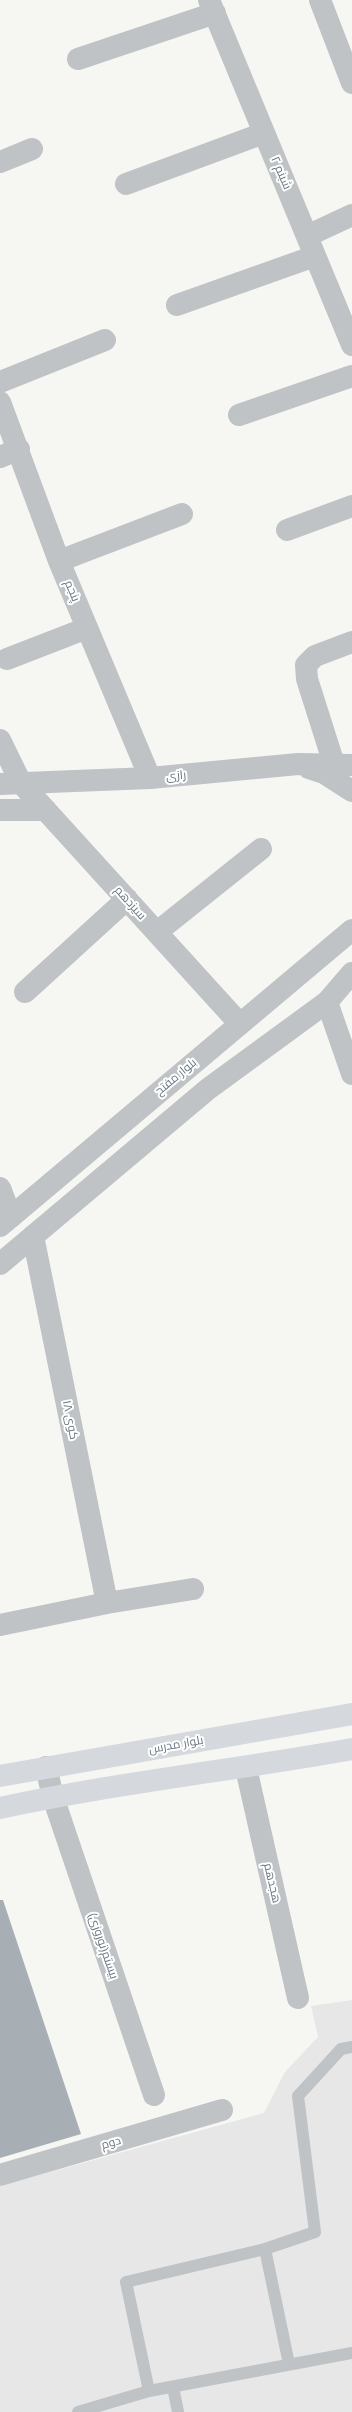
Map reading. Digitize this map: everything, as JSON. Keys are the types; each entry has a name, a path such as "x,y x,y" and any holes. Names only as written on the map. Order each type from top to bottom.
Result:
{"main road":[{"name":"بلوار مدرس","path":"0,1776 352,1714"},
{"path":"0,1808 53,1797 246,1768 352,1749"}],"street":[{"path":"320,0 352,83"},
{"path":"78,58 212,6"},
{"name":"شبنم ۲","path":"212,6 352,345"},
{"path":"126,184 264,133"},
{"path":"0,162 32,149"},
{"path":"307,236 352,215"},
{"path":"177,305 315,256"},
{"path":"0,382 105,340"},
{"path":"239,415 352,376"},
{"name":"پنجم","path":"0,402 9,453 59,561 150,778"},
{"path":"287,530 352,506"},
{"path":"59,561 182,514"},
{"path":"7,659 87,628"},
{"path":"343,765 306,679 306,665 315,656 352,642"},
{"name":"سیزدهم","path":"0,740 21,783 239,1023"},
{"path":"298,764 324,773 352,791"},
{"name":"رازی","path":"0,784 150,778 298,764 343,765"},
{"path":"0,810 46,810"},
{"path":"157,932 261,849"},
{"path":"25,992 127,899"},
{"name":"بلوار مفتح","path":"5,1221 239,1023 352,930"},
{"path":"0,1264 208,1089 328,1002 352,973"},
{"path":"328,1002 352,1074"},
{"path":"70,1167 89,1189"},
{"path":"0,1188 5,1221"},
{"name":"کوی ۱۸","path":"33,1236 107,1603"},
{"path":"0,1625 107,1603 193,1589"},
{"name":"بیستم(نوروزی)","path":"46,1767 53,1797 154,2095"},
{"name":"هجدهم","path":"246,1768 298,1998"},
{"name":"دوم","path":"0,2176 222,2110"}],"lane":[{"path":"149,2391 126,2282 265,2249 315,2232 298,2096 341,2049 352,2047"},
{"path":"265,2249 289,2364"},
{"path":"78,2412 149,2391 352,2353"},
{"path":"173,2386 178,2412"}],"shaded area":[{"path":"352,2000 352,2412 0,2412 0,2186 264,2113 285,2072 318,2037 311,2006"}],"building":[{"path":"0,1900 3,1900 81,2134 0,2158"}]}
